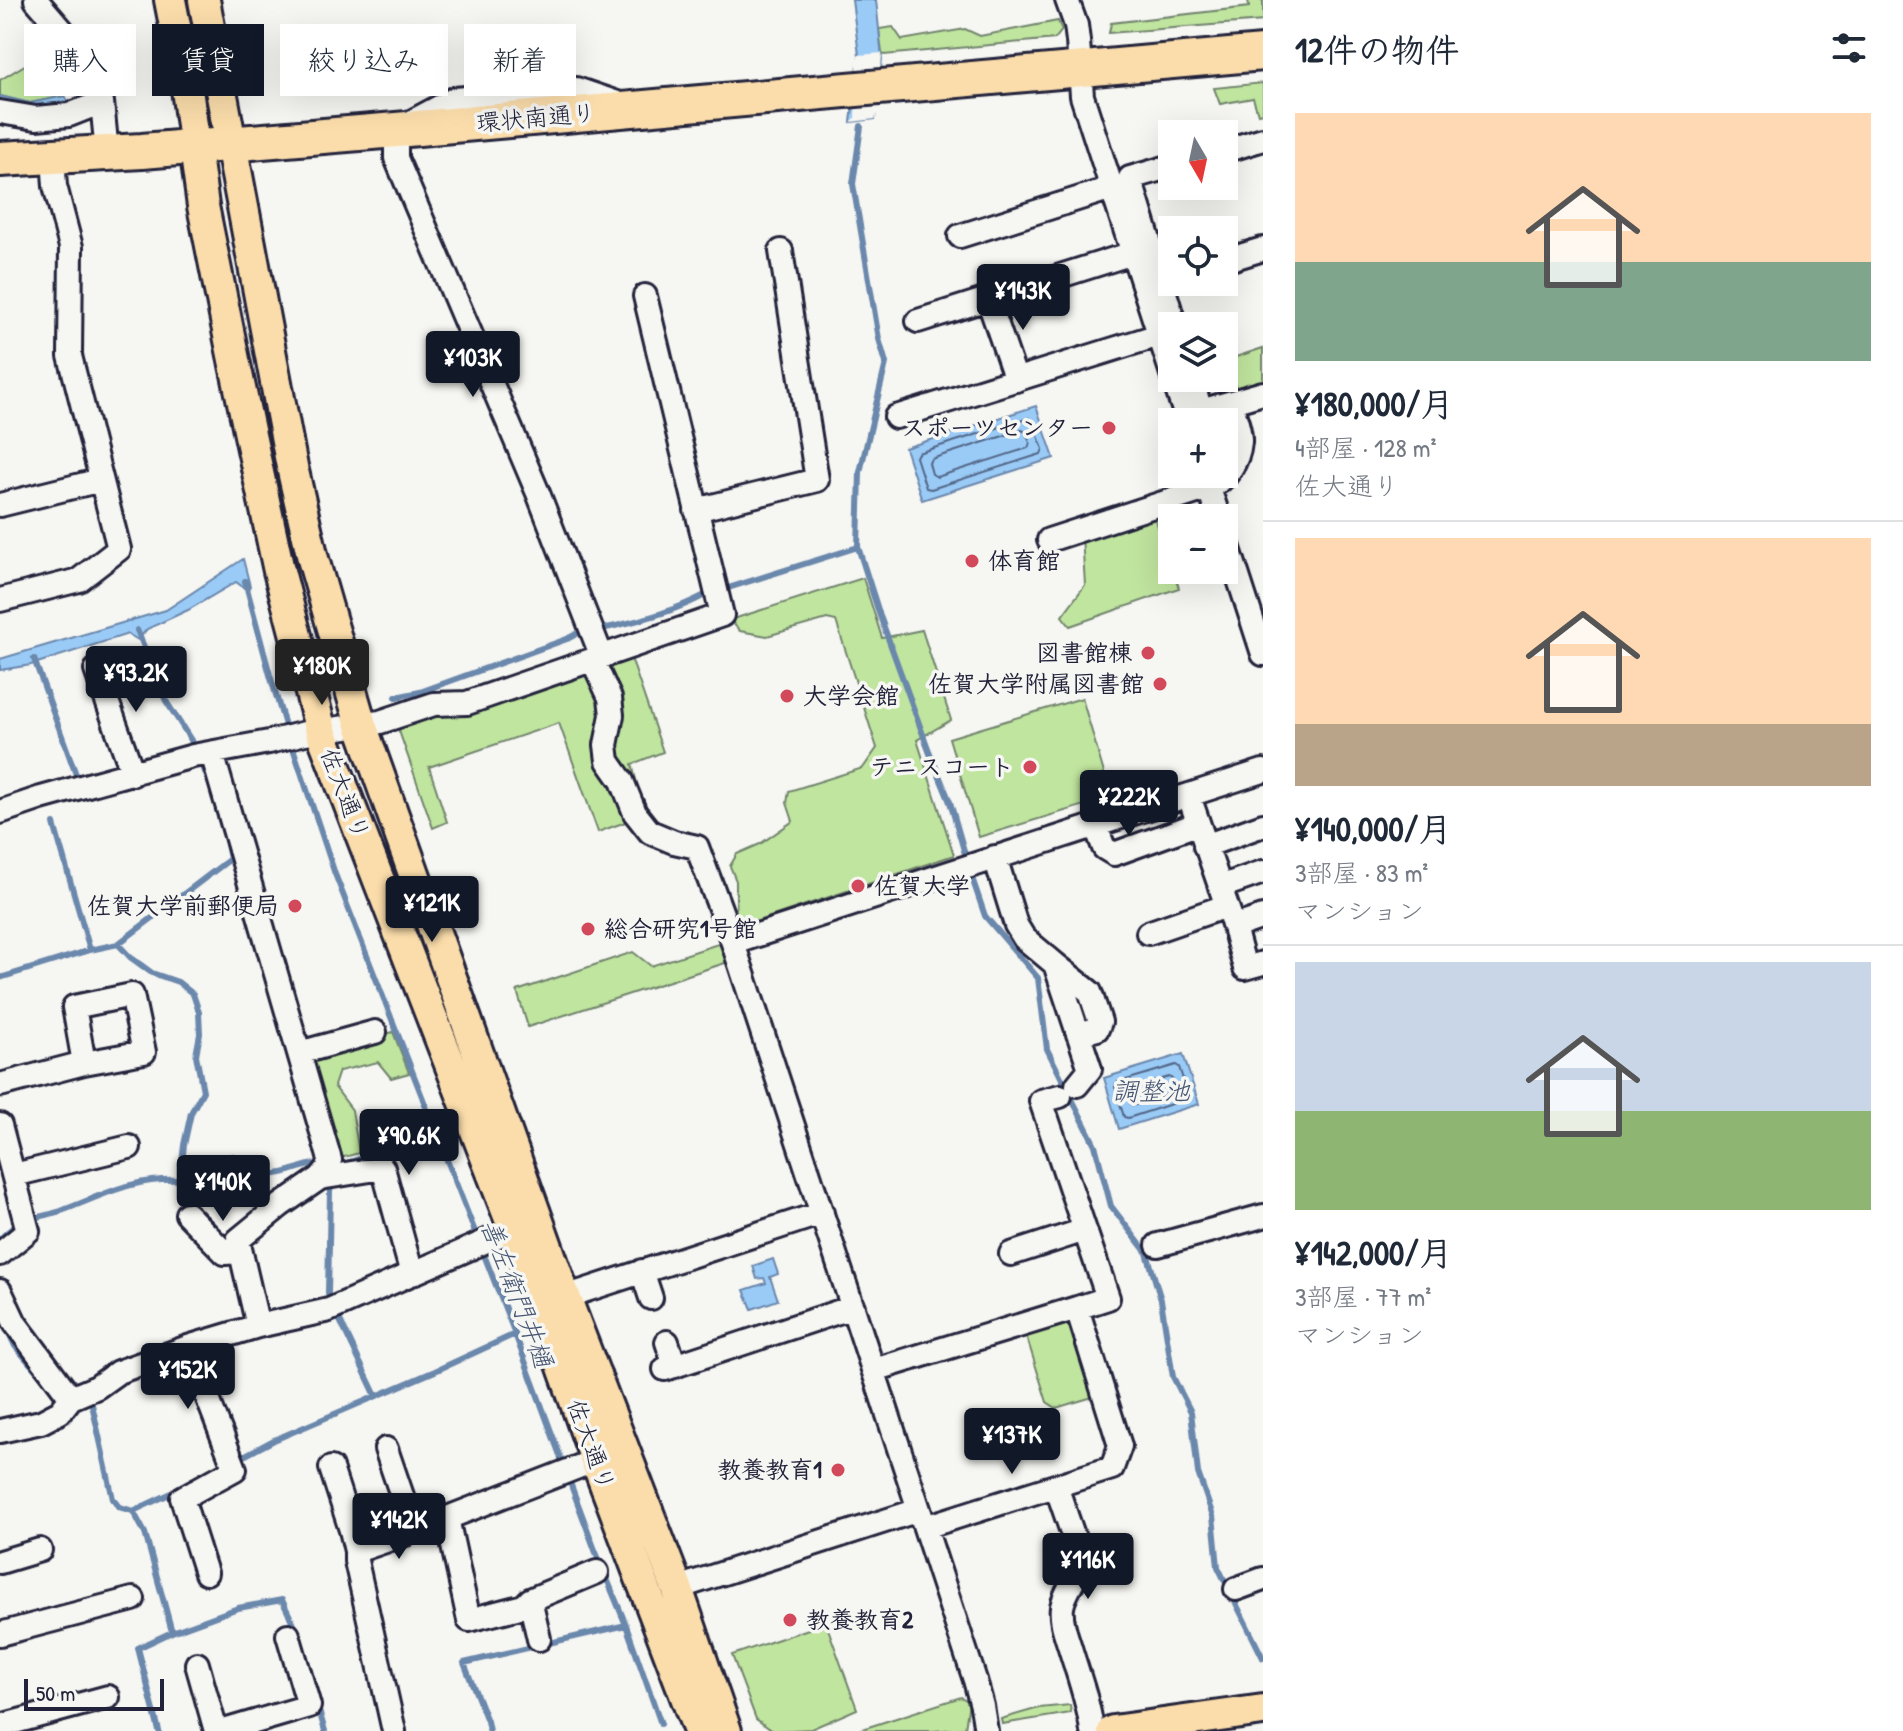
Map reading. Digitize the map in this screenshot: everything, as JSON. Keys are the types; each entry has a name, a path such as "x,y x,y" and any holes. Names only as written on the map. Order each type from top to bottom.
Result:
{"highway":[{"name":"環状南通り","path":"0,159 231,144 1263,53"}],"main road":[{"name":"佐大通り","path":"170,0 186,82 206,221 279,571 299,735 576,1468 699,1731"},
{"name":"佐大通り","path":"204,0 291,462 313,559 361,725 565,1297 677,1588 726,1731"},
{"path":"1113,1731 1190,1725 1262,1714"}],"street":[{"path":"36,0 62,30 102,102 107,153"},
{"path":"1067,0 1076,25 1082,96 1133,253 1159,312"},
{"path":"0,112 36,118 69,115 102,102"},
{"path":"396,130 396,158 538,493 598,659 612,715 606,745 608,761 622,781 635,813 650,832 697,847 733,943 975,1680 986,1731"},
{"path":"1238,147 1263,139"},
{"path":"0,600 79,580 119,549 70,356 71,247 55,186 53,157"},
{"path":"1158,170 1130,178 1158,254"},
{"path":"960,236 1112,188"},
{"path":"1238,257 1263,249"},
{"path":"696,510 817,480 781,251"},
{"path":"918,321 1133,253"},
{"path":"0,812 203,754 380,722 434,704 467,703 722,615 645,296"},
{"path":"988,299 1016,380"},
{"path":"896,417 1158,333"},
{"path":"1220,408 1263,393"},
{"path":"1231,404 1232,408"},
{"path":"0,505 101,480"},
{"path":"1049,540 1188,488"},
{"path":"1238,564 1256,603 1263,654"},
{"path":"96,670 133,774"},
{"path":"203,754 299,1053 329,1171"},
{"path":"733,943 1263,771"},
{"path":"1189,796 1226,907 1257,970"},
{"path":"1095,824 1104,848 1114,854 1197,824"},
{"path":"1205,846 1263,825"},
{"path":"874,1370 1108,1298 1041,1101 1068,1091 1090,1069 1055,964 1024,938 1016,925 995,857"},
{"path":"1148,933 1226,907 1263,872"},
{"path":"1226,907 1263,917"},
{"path":"299,1053 375,1032"},
{"path":"0,1085 84,1063"},
{"path":"0,1128 28,1231 0,1254"},
{"path":"14,1175 129,1147"},
{"path":"258,1326 238,1240 329,1171 383,1168 412,1274"},
{"path":"565,1297 822,1213"},
{"path":"187,1214 225,1253 240,1252"},
{"path":"1158,1245 1263,1216"},
{"path":"1011,1254 1085,1230"},
{"path":"0,1431 41,1422 60,1412 71,1398 97,1387 118,1372 258,1326 334,1308 492,1239"},
{"path":"642,1271 651,1298"},
{"path":"0,1291 15,1323 71,1398"},
{"path":"667,1342 670,1368 853,1307"},
{"path":"677,1588 922,1519 1056,1486 1112,1468 1120,1446 1077,1308"},
{"path":"188,1347 235,1469 182,1498 206,1573"},
{"path":"386,1449 414,1531"},
{"path":"331,1468 356,1551 394,1731"},
{"path":"356,1551 576,1468"},
{"path":"1056,1486 1082,1561 1062,1607 1063,1622 1092,1731"},
{"path":"447,1518 469,1620 524,1606 530,1600 597,1572"},
{"path":"0,1562 40,1550"},
{"path":"1236,1589 1263,1579"},
{"path":"0,1634 133,1599"},
{"path":"530,1600 539,1639"},
{"path":"224,1731 309,1706 288,1635"},
{"path":"197,1664 216,1731"},
{"path":"0,1726 108,1697"}],"green space":[{"path":"1248,0 1263,0 1263,21 1109,33 1111,23 1249,7"},
{"path":"1058,21 1062,30 1055,39 884,55 879,29 893,27 902,40 965,29 980,36"},
{"path":"24,65 24,96 65,96 30,103 0,96 0,80"},
{"path":"1263,83 1263,113 1258,114 1253,98 1220,104 1214,88"},
{"path":"1263,348 1263,382 1238,391 1238,356"},
{"path":"1153,512 1158,527 1158,584 1178,584 1179,588 1070,626 1062,616 1085,585 1082,536"},
{"path":"863,578 882,638 922,630 951,720 917,740 954,855 749,924 736,918 736,881 730,866 737,854 760,844 793,821 787,803 789,791 863,768 877,748 836,621 827,619 767,636 740,631 730,620"},
{"path":"630,655 663,752 632,764 645,815 598,832 559,723 429,767 447,822 433,828 398,728 430,716 471,709"},
{"name":"テニスコート","path":"1082,698 1111,797 979,837 949,738"},
{"path":"721,943 728,962 528,1027 517,991 633,952 651,966"},
{"path":"393,1032 409,1073 391,1078 378,1062 339,1071 334,1086 352,1110 359,1153 337,1159 306,1056"},
{"path":"1065,1322 1073,1326 1096,1396 1056,1408 1047,1402 1026,1335"},
{"path":"826,1623 857,1709 811,1729 773,1731 756,1719 732,1655"},
{"path":"961,1697 969,1702 965,1728 856,1731"},
{"path":"1070,1705 1071,1713 1002,1724 1001,1719 1039,1708"}],"water":[{"path":"852,0 876,0 882,59 875,119 851,122 859,55"},
{"path":"0,96 30,103 65,96 72,107 67,112 0,106"},
{"path":"1036,406 1054,458 922,500 905,448"},
{"path":"243,559 250,586 244,588 236,582 147,629 138,640 128,634 31,665 0,670 0,659 166,610"},
{"name":"調整池","path":"1183,1054 1199,1104 1119,1129 1104,1078"},
{"path":"773,1259 778,1274 770,1277 778,1300 752,1309 744,1290 766,1283 764,1278 757,1279 753,1266"}],"pier":[{"path":"882,53 875,119 851,122 855,118 857,58 859,55"}],"waterway":[{"path":"861,126 853,184 879,339 886,363 860,472 858,547 880,616 950,802 967,861"},
{"path":"725,589 858,547"},
{"name":"善左衛門井樋","path":"245,581 287,732"},
{"path":"602,629 656,615 707,594"},
{"path":"137,630 166,701 196,748"},
{"path":"396,697 420,692 567,639 584,630"},
{"path":"34,659 78,780"},
{"name":"善左衛門井樋","path":"291,742 335,874 515,1334 661,1724"},
{"path":"200,759 212,790"},
{"path":"54,824 90,950"},
{"path":"0,978 118,944 230,859 226,839"},
{"path":"970,872 985,916 1038,978 1047,1049 1095,1145 1111,1206 1147,1253 1161,1300 1173,1377 1191,1412 1198,1473 1213,1516 1218,1567 1263,1658"},
{"path":"0,1239 25,1221 118,1189 147,1182 180,1180 191,1113 203,1091 196,1055 200,1034 199,1012 193,994 178,982 152,973 118,944"},
{"path":"343,1164 441,1141"},
{"path":"181,1165 207,1168 233,1156 257,1172 271,1175 325,1165"},
{"path":"332,1182 328,1294 332,1302"},
{"path":"336,1312 376,1396"},
{"path":"7,1329 15,1346 48,1384"},
{"path":"238,1459 274,1440 515,1334"},
{"path":"91,1400 113,1499 119,1507 133,1511 178,1490"},
{"path":"133,1511 145,1533 172,1632"},
{"path":"159,1731 138,1648 238,1608 282,1600 297,1631"},
{"path":"489,1731 464,1663 626,1625"},
{"path":"317,1704 325,1731"}],"place":[{"name":"スポーツセンター","path":"1109,428"},
{"name":"体育館","path":"972,561"},
{"name":"図書館棟","path":"1148,653"},
{"name":"佐賀大学附属図書館","path":"1160,684"},
{"name":"大学会館","path":"787,696"},
{"name":"テニスコート","path":"1030,767"},
{"name":"佐賀大学","path":"858,886"},
{"name":"佐賀大学前郵便局","path":"295,906"},
{"name":"総合研究1号館","path":"588,929"},
{"name":"教養教育1","path":"838,1470"},
{"name":"教養教育2","path":"790,1620"}]}
